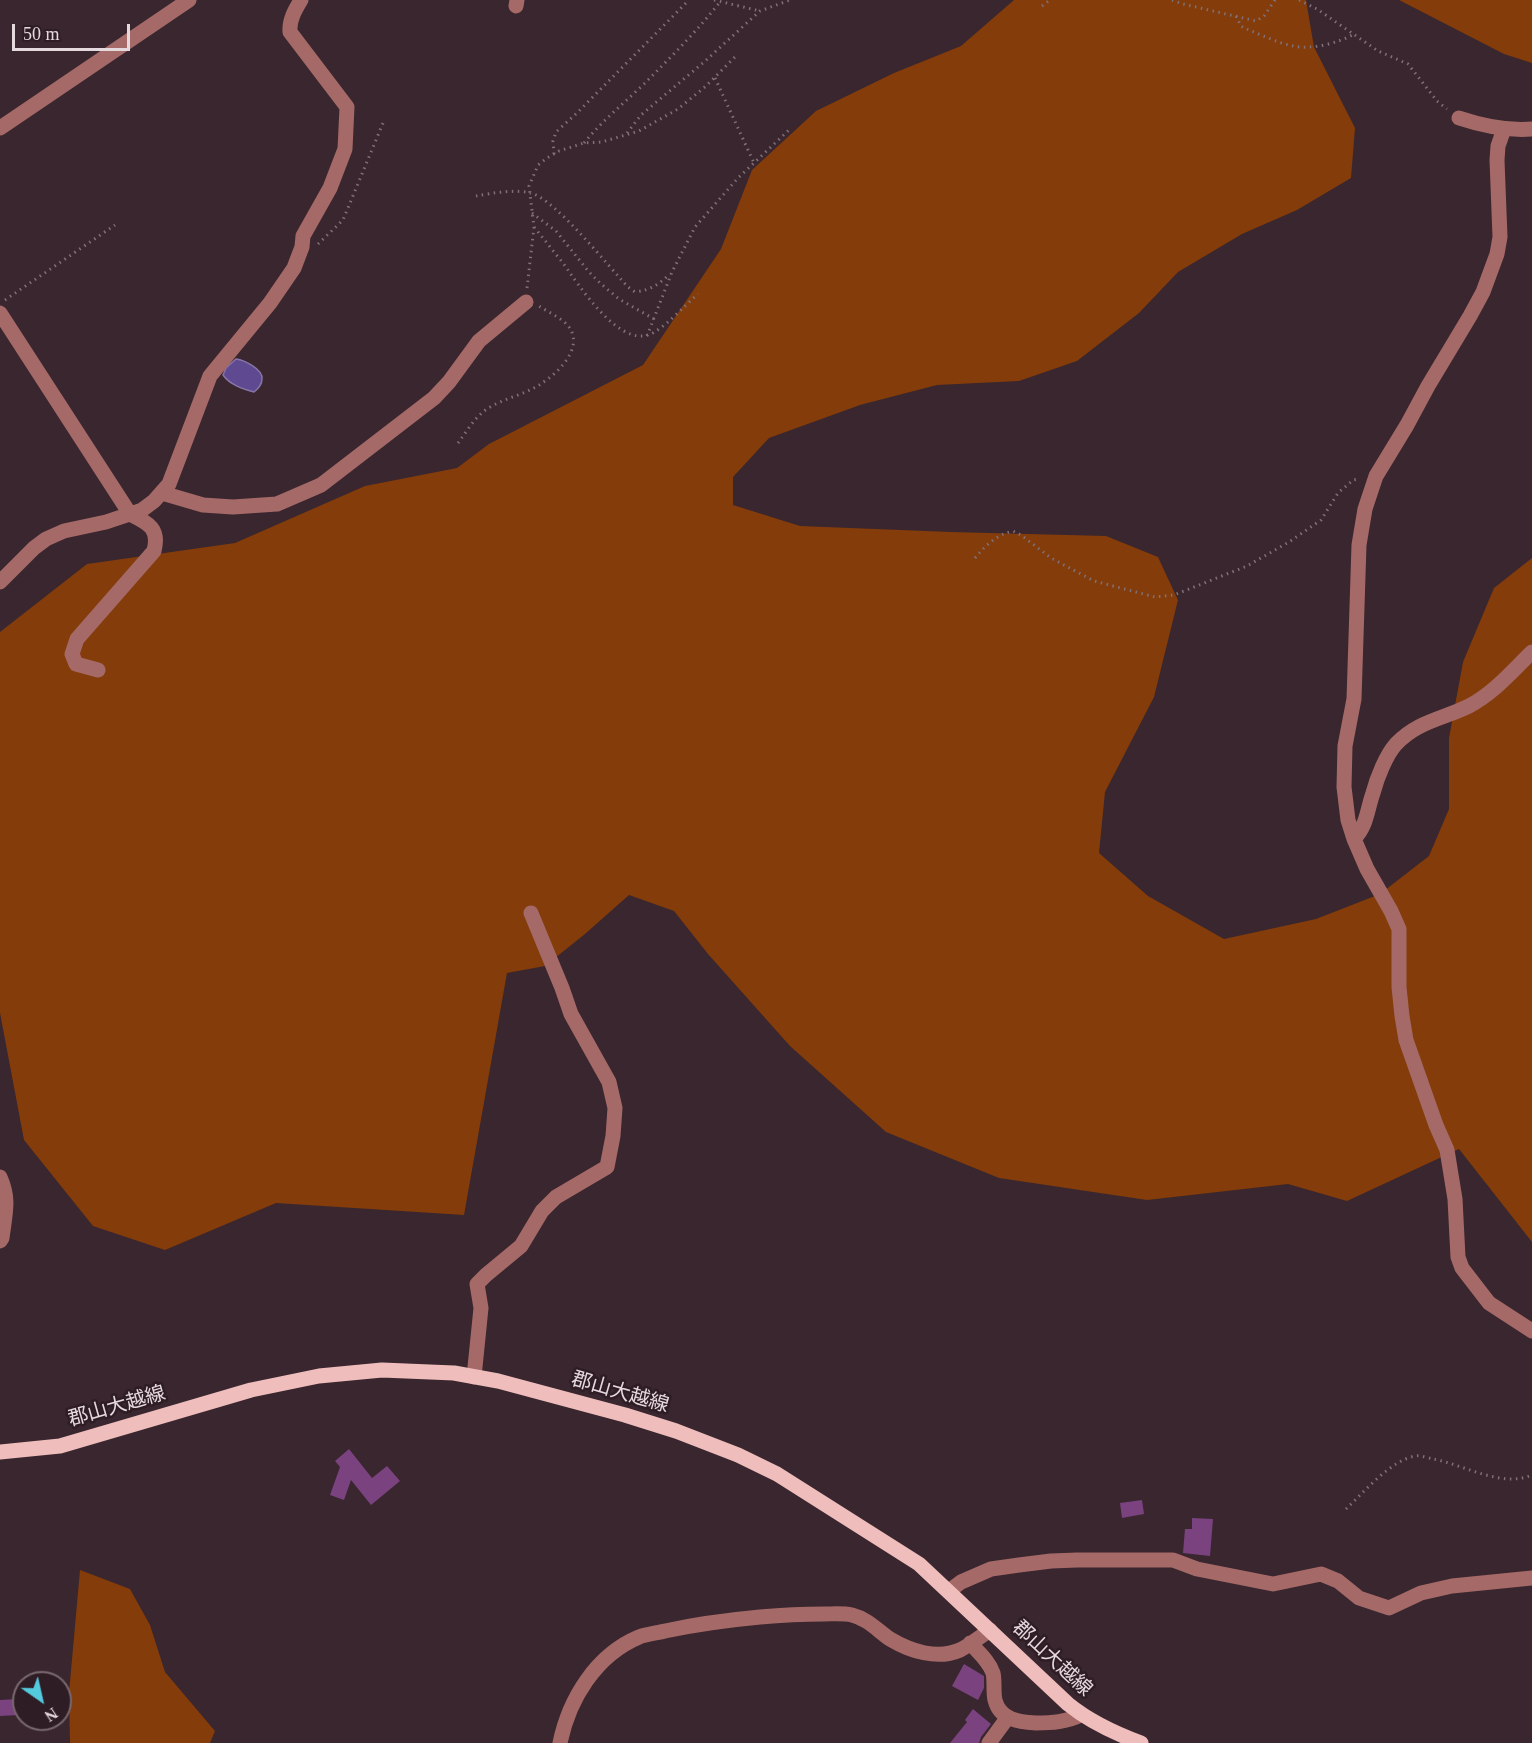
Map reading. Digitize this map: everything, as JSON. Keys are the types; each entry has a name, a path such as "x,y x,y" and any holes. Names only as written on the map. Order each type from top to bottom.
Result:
{"main road":[{"name":"郡山大越線","path":"0,1452 60,1446 251,1390 320,1376 382,1370 454,1373 498,1381 676,1431 738,1455 777,1474 919,1564 1081,1714 1108,1730 1141,1743"}],"street":[{"path":"0,128 189,0"},
{"path":"0,582 46,539 64,531 106,522 142,510 162,493 169,484 210,376 270,303 294,268 302,247 303,236 330,188 345,148 347,114 347,107 290,32 289,25 301,0"},
{"path":"1459,118 1504,129 1532,129"},
{"path":"1504,129 1498,146 1500,237 1494,264 1470,316 1376,476 1365,509 1359,545 1354,699 1345,746 1344,787 1348,820 1354,839 1399,929 1399,987 1406,1040 1447,1150 1455,1199 1458,1257 1462,1268 1489,1303 1532,1331"},
{"path":"162,493 203,505 232,507 277,504 321,485 434,398 449,382 479,341 526,302"},
{"path":"0,313 130,514 150,525 155,534 154,551 77,639 72,654 76,664 98,670"},
{"path":"1354,839 1362,831 1373,792 1386,759 1394,746 1408,732 1425,722 1468,706 1490,693 1532,652"},
{"path":"474,1377 481,1308 477,1284 521,1246 542,1211 556,1197 607,1167 613,1136 615,1108 609,1082 571,1014 531,913"},
{"path":"0,1177 8,1205 0,1241"},
{"path":"949,1591 961,1582 991,1569 1051,1561 1114,1559 1173,1560 1197,1569 1273,1584 1321,1574 1338,1581 1359,1598 1389,1608 1431,1590 1532,1578"},
{"path":"560,1743 562,1730 571,1708 589,1678 613,1651 641,1636 726,1620 837,1613 867,1620 890,1639 922,1653 942,1655 959,1650 990,1630"},
{"path":"970,1643 993,1672 996,1702 1003,1715 1016,1722 1050,1723 1071,1719 1081,1714"},
{"path":"989,1743 1008,1717"}],"path":[{"path":"554,154 553,141 556,132 689,0"},
{"path":"714,0 760,11"},
{"path":"626,135 641,115 760,11 790,0"},
{"path":"1042,6 1050,0"},
{"path":"1172,0 1256,21 1264,16 1275,0"},
{"path":"1299,0 1317,9 1378,51 1408,64 1437,101 1459,118"},
{"path":"584,143 706,20 720,2"},
{"path":"1236,16 1240,26 1293,46 1308,47 1335,42 1354,34"},
{"path":"458,443 479,415 492,406 543,383 568,360 573,347 569,327 558,317 526,302 534,227 529,186 537,165 554,154 584,143 602,142 639,131 678,109 715,78 736,56"},
{"path":"715,78 754,163"},
{"path":"294,268 343,220 383,123"},
{"path":"647,336 672,272 695,227 738,178 790,129"},
{"path":"476,196 499,192 530,193 542,197 635,292 648,291 672,272"},
{"path":"531,212 556,231 600,283 619,299 654,319"},
{"path":"0,303 115,225"},
{"path":"534,227 585,296 603,315 632,334 647,336 667,322 698,294"},
{"path":"975,558 985,545 1003,533 1013,531 1051,558 1094,581 1155,597 1174,595 1246,566 1289,542 1321,520 1338,493 1353,480 1376,476"},
{"path":"1346,1509 1376,1479 1398,1463 1416,1456 1440,1460 1490,1476 1521,1480 1532,1475"}],"shaded area":[{"path":"1014,0 1306,0 1314,47 1355,128 1351,178 1297,210 1242,234 1178,272 1139,313 1077,361 1019,381 937,385 860,405 769,438 733,477 733,505 800,526 1106,536 1158,557 1178,600 1154,697 1105,792 1099,853 1148,896 1224,939 1316,919 1380,894 1429,856 1449,809 1449,738 1463,662 1494,588 1532,558 1532,1242 1459,1149 1347,1201 1288,1184 1147,1200 999,1178 886,1132 790,1046 708,954 674,911 629,895 545,966 507,973 464,1215 276,1203 165,1250 93,1226 24,1140 0,1013 0,632 87,564 235,543 365,486 457,468 489,444 643,365 721,249 752,170 816,111 894,73 961,46"},
{"path":"1399,0 1532,0 1532,63 1504,54"},
{"path":"236,359 252,366 261,375 261,385 254,392 233,384 223,375 226,368"},
{"path":"80,1570 130,1589 150,1625 165,1672 215,1731 210,1743 70,1743 70,1731 72,1731 71,1671"}],"building":[{"path":"349,1449 372,1478 387,1466 400,1481 371,1505 351,1480 344,1500 330,1495 340,1467 335,1461"},
{"path":"1142,1500 1144,1514 1122,1518 1120,1503"},
{"path":"1192,1518 1213,1519 1210,1556 1183,1553 1185,1529 1192,1529"},
{"path":"964,1664 984,1676 984,1688 978,1700 952,1686"},
{"path":"12,1699 12,1715 0,1716 0,1700"},
{"path":"973,1709 991,1724 979,1743 950,1743 967,1722 965,1720"}]}
